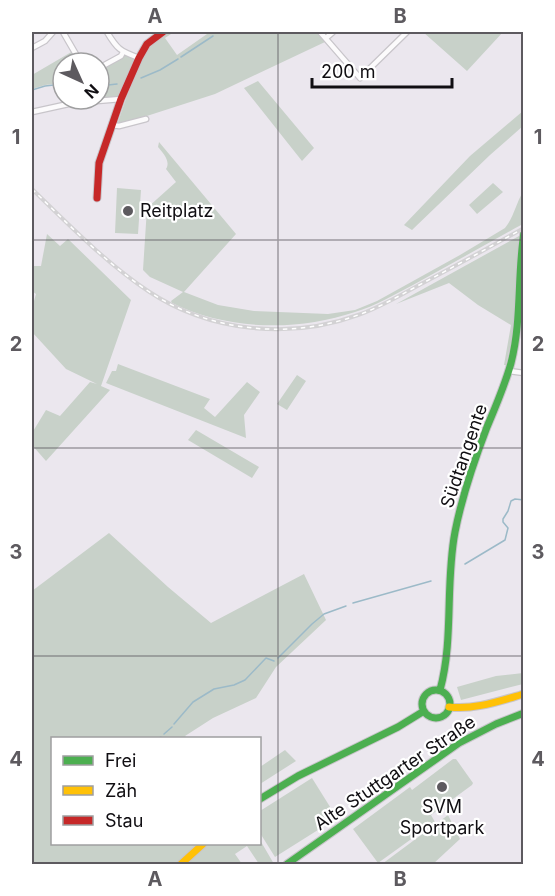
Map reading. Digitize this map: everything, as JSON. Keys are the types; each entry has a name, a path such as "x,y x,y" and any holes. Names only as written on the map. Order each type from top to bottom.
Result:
{"main road":[{"path":"97,198 99,163 121,99 147,44 163,32"},
{"name":"Südtangente","path":"440,690 447,656 449,576 460,509 474,462 508,371 517,335 524,232"},
{"path":"440,690 447,695 450,707 441,717 432,717 424,711 422,703 425,695 440,690"},
{"name":"Alte Stuttgarter Straße","path":"450,707 472,707 524,694"},
{"name":"Alte Stuttgarter Straße","path":"261,798 298,776 392,730 424,711"},
{"name":"Alte Stuttgarter Straße","path":"287,864 459,743 524,713"},
{"path":"181,864 201,845"}],"street":[{"path":"32,48 45,41 53,32"},
{"path":"63,32 74,51"},
{"path":"107,32 115,45 123,52 139,58"},
{"path":"320,32 360,78 407,32"},
{"path":"326,38 333,32"},
{"path":"111,61 121,56 123,52"},
{"path":"32,112 73,103 121,99"},
{"path":"112,125 119,126 146,119"},
{"path":"508,371 524,373"}],"shaded area":[{"path":"164,32 174,32 165,38 177,55 207,34 206,32 316,32 325,42 215,94 122,124 118,122 149,43"},
{"path":"423,32 503,32 467,71"},
{"path":"125,55 135,60 121,96 111,97 111,63"},
{"path":"51,64 51,84 32,89 32,75"},
{"path":"258,81 314,148 302,161 244,88"},
{"path":"523,111 523,126 412,230 404,225 470,156"},
{"path":"159,142 236,234 184,292 218,305 254,311 328,314 355,310 377,301 505,228 523,192 523,217 521,225 392,296 355,312 309,323 286,325 262,325 216,319 172,303 171,301 183,292 150,277 143,270 147,208 176,182 166,169 167,160 158,147"},
{"path":"493,183 503,192 477,214 469,205"},
{"name":"Reitplatz","path":"117,188 141,190 138,234 115,233"},
{"path":"47,234 60,246 68,239 131,300 101,386 110,390 46,461 32,445 32,433 46,410 60,416 90,382 97,384 66,369 32,332 32,300 34,301 36,294 32,291 32,266 41,266"},
{"path":"519,236 514,329 506,365 504,365 511,325 478,305 449,283 396,304"},
{"path":"118,364 210,399 204,408 215,417 247,382 260,392 244,415 246,438 106,383 112,371 116,371"},
{"path":"297,375 306,381 287,410 277,404"},
{"path":"196,430 259,467 252,478 188,440"},
{"path":"109,533 211,623 304,574 326,620 276,667 256,698 213,718 186,737 51,737 51,845 261,845 261,842 274,864 259,864 247,846 235,854 242,864 32,864 32,591"},
{"path":"523,673 523,684 461,700 457,687 496,676"},
{"path":"285,750 296,761 261,783 261,766"},
{"path":"456,759 473,783 472,785 431,815 435,822 378,863 353,829 410,787 412,790"},
{"path":"312,778 337,818 275,857 261,835 261,810"},
{"path":"448,815 460,839 433,864 382,864"}],"waterway":[{"path":"181,57 213,36"},
{"path":"141,78 178,59"},
{"path":"111,85 117,84"},
{"path":"32,90 51,85"},
{"path":"465,564 505,540 508,528 503,519 511,501 524,500"},
{"path":"353,603 431,581"},
{"path":"278,658 324,614 346,606"},
{"path":"174,724 193,702 214,689 245,680 266,658 274,661"},
{"path":"164,734 172,727"}],"railway":[{"path":"32,189 102,256 148,291 197,316 250,328 305,328 358,315 391,300 524,228"}],"traffic: fast":[{"path":"440,690 447,651 450,571 455,532 473,466 511,363 517,331 524,232"},
{"path":"436,690 446,694 450,704 446,714 436,718 426,714 422,704 426,694 436,690"},
{"path":"261,798 298,776 398,727 424,711"},
{"path":"287,864 459,743 524,713"}],"traffic: slow":[{"path":"449,707 478,706 524,694"},
{"path":"181,864 202,845"}],"traffic: jam":[{"path":"97,198 99,163 121,99 147,44 163,32"}],"place":[{"name":"Reitplatz","path":"128,211"},
{"name":"SVM Sportpark","path":"442,787"}]}
